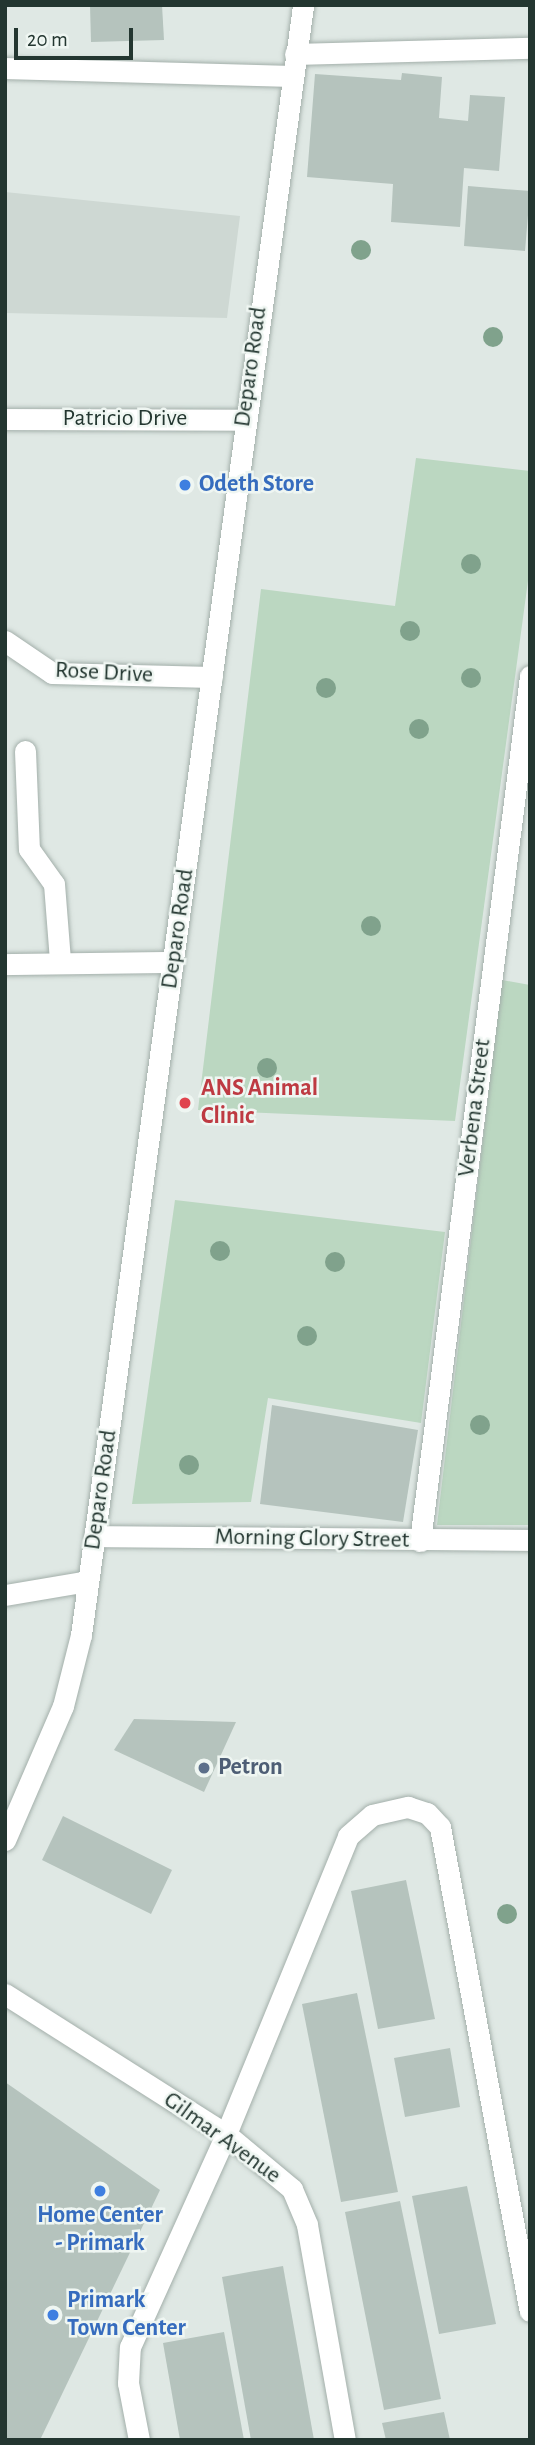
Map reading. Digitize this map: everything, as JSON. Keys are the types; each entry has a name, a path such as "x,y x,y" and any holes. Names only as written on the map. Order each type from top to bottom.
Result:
{"street":[{"name":"Deparo Road","path":"5,1840 63,1706 88,1581 212,677 244,419 303,5"},
{"path":"295,54 530,48"},
{"path":"5,68 291,76"},
{"name":"Patricio Drive","path":"5,419 244,419"},
{"name":"Rose Drive","path":"5,641 52,673 212,677"},
{"name":"Verbena Street","path":"420,1541 530,676"},
{"path":"25,751 29,849 54,884 60,961"},
{"path":"5,964 60,961 173,962"},
{"name":"Morning Glory Street","path":"94,1536 530,1541"},
{"path":"5,1595 88,1581"},
{"path":"139,2440 128,2383 130,2347 226,2134 348,1836 372,1815 408,1807 427,1813 440,1827 530,2311"},
{"name":"Gilmar Avenue","path":"5,1994 226,2134 292,2189 307,2225 345,2440"}],"shaded area":[{"path":"5,192 240,216 227,318 5,313"}],"green space":[{"path":"416,458 530,471 530,566 455,1121 198,1110 261,589 395,606"},
{"path":"502,980 530,985 530,1525 437,1525"},
{"path":"175,1200 445,1232 421,1423 268,1398 251,1502 132,1504"}],"building":[{"path":"90,5 162,5 164,40 91,42"},
{"path":"402,73 442,77 439,118 468,121 470,95 505,97 499,171 464,168 460,227 391,222 393,184 307,177 315,74 401,80"},
{"path":"468,186 530,191 525,251 464,246"},
{"path":"272,1405 418,1430 403,1522 260,1504"},
{"path":"134,1719 236,1722 204,1792 114,1750"},
{"path":"63,1816 172,1870 151,1914 42,1860"},
{"path":"406,1880 435,2019 378,2029 351,1891"},
{"path":"357,1993 398,2192 341,2202 302,2004"},
{"path":"450,2048 460,2107 405,2117 394,2058"},
{"name":"Primark Town Center","path":"5,2082 160,2190 40,2440 5,2440"},
{"path":"467,2186 496,2324 439,2334 412,2196"},
{"path":"400,2201 441,2399 384,2410 345,2212"},
{"path":"283,2266 314,2440 251,2440 222,2277"},
{"path":"224,2332 244,2440 180,2440 163,2343"},
{"path":"444,2412 450,2440 386,2440 382,2423"}],"place":[{"name":"Odeth Store","path":"185,485"},
{"name":"ANS Animal Clinic","path":"185,1103"},
{"name":"Petron","path":"204,1768"},
{"name":"Home Center - Primark","path":"100,2191"},
{"name":"Primark Town Center","path":"53,2315"}]}
